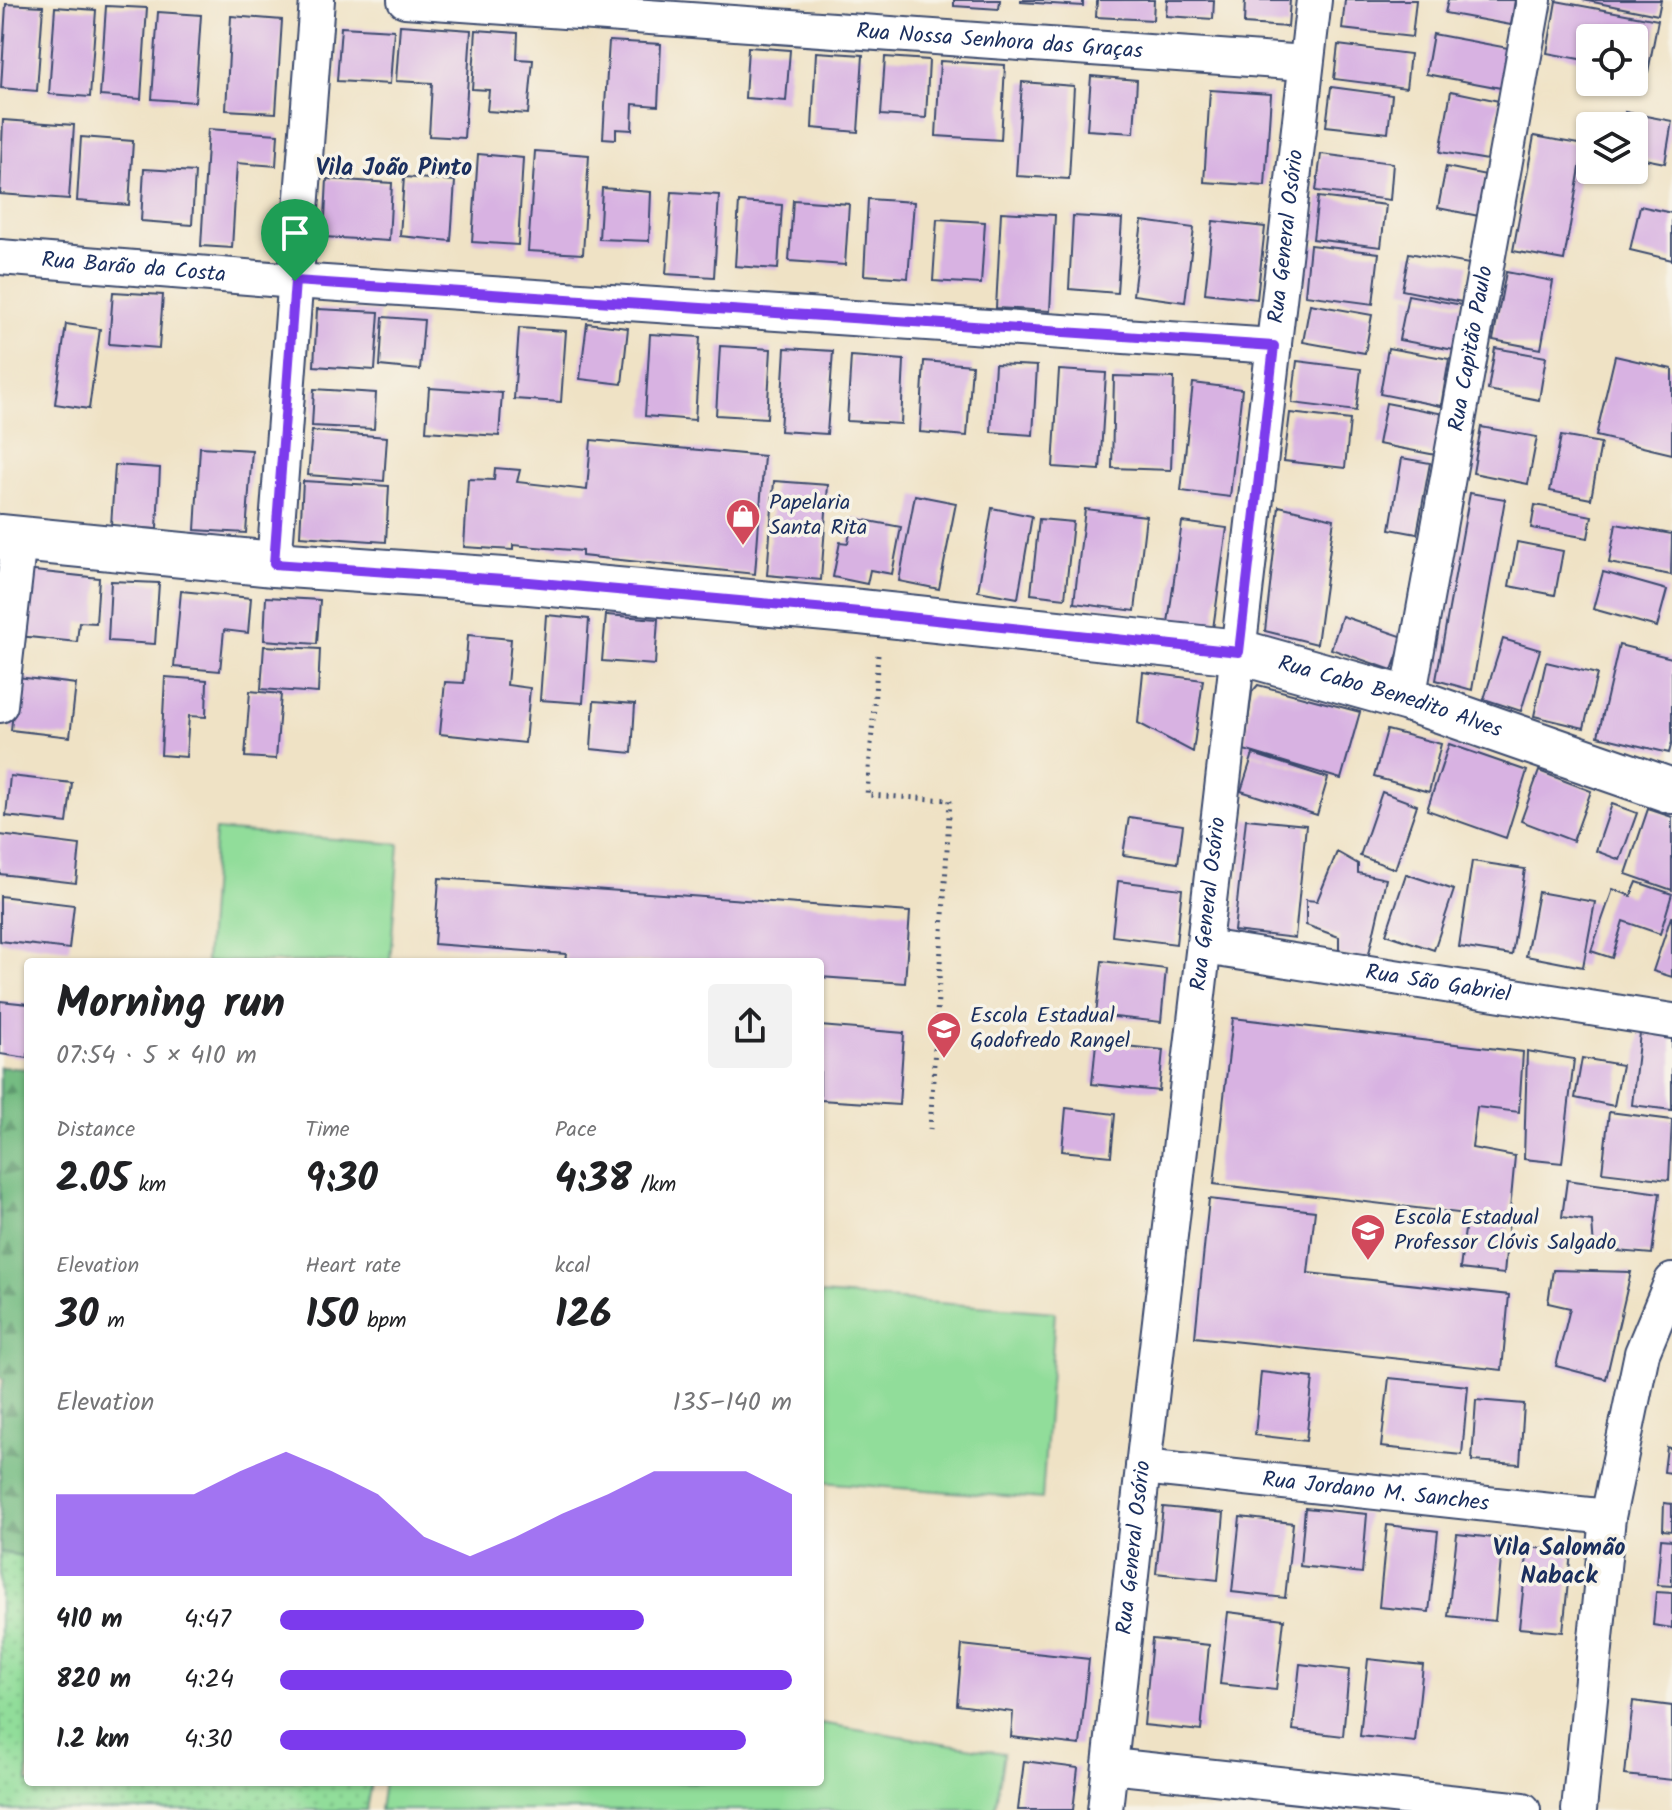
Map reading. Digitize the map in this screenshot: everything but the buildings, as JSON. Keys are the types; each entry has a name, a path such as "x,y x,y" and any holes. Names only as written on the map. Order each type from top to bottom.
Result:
{"main road":[{"name":"Rua Cabo Benedito Alves","path":"10,538 274,564 518,581 884,614 1239,652 1408,699 1672,791"}],"street":[{"path":"274,564 317,0"},
{"name":"Rua Nossa Senhora das Graças","path":"405,0 1306,63"},
{"name":"Rua General Osório","path":"1105,1810 1314,0"},
{"name":"Rua Capitão Paulo","path":"1408,699 1534,0"},
{"name":"Rua Barão da Costa","path":"0,257 295,281 1274,346"},
{"path":"0,705 10,538"},
{"name":"Rua São Gabriel","path":"1205,947 1672,1021"},
{"path":"1579,1810 1608,1517 1642,1353 1672,1281"},
{"name":"Rua Jordano M. Sanches","path":"1143,1467 1608,1517"},
{"path":"1111,1766 1523,1810"}],"path":[{"path":"884,614 875,677 867,795 950,800 930,1129"}],"green space":[{"path":"215,830 399,844 390,958 206,958"},
{"path":"0,1067 24,1069 24,1556 0,1552 0,1395 4,1379 0,1377"},
{"path":"824,1294 1055,1312 1042,1499 824,1482"},
{"path":"0,1552 24,1556 24,1786 370,1786 366,1810 0,1810"},
{"path":"824,1724 1004,1753 995,1810 380,1810 383,1786 824,1786"}],"place":[{"name":"Papelaria Santa Rita","path":"743,547"},
{"name":"Escola Estadual Godofredo Rangel","path":"944,1060"},
{"name":"Escola Estadual Professor Clóvis Salgado","path":"1368,1262"}],"district":[{"name":"Vila João Pinto","path":"394,168"},
{"name":"Vila Salomão Naback","path":"1559,1562"}],"route":[{"path":"295,281 1274,346 1239,652 860,612 518,581 274,564 295,281"}]}
